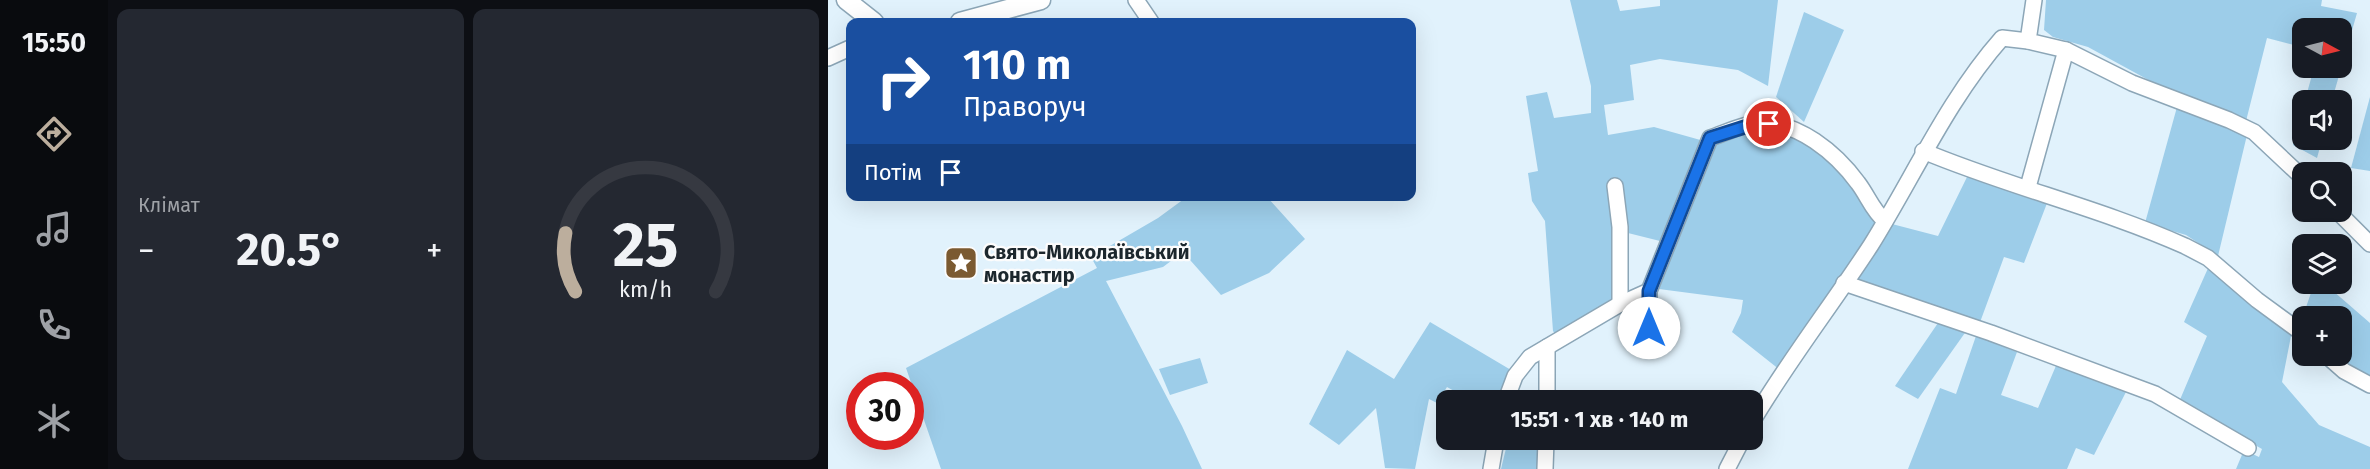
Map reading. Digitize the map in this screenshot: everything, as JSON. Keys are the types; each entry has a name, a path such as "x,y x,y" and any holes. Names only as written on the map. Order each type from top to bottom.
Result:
{"street":[{"path":"846,0 869,18"},
{"path":"975,18 1041,0"},
{"path":"1136,0 1148,18"},
{"path":"2028,41 2034,0"},
{"path":"1763,405 1885,220 1923,151 1987,54 2002,38 2028,41 2066,50 2132,83 2229,120 2254,132 2292,168"},
{"path":"828,58 846,50"},
{"path":"2028,187 2066,50"},
{"path":"1649,346 1649,291 1710,138 1757,123 1782,124 1811,139 1840,163 1860,185 1877,214 1885,220"},
{"path":"1923,151 1969,171 2028,187 2185,246 2208,258 2257,300 2292,326"},
{"path":"1615,186 1620,227 1620,304"},
{"path":"2351,222 2364,232 2370,244"},
{"path":"1844,283 2002,337 2155,394 2248,448"},
{"path":"1510,390 1515,376 1530,357 1620,304 1649,291"},
{"path":"1547,347 1547,390"},
{"path":"2339,366 2370,385"},
{"path":"1491,469 1494,450"},
{"path":"1545,469 1546,450"},
{"path":"1727,469 1737,450"}],"shaded area":[{"path":"1570,0 1617,0 1620,11 1660,6 1660,0 1778,0 1768,86 1738,70 1660,59 1630,65 1634,100 1604,105 1608,135 1654,127 1704,141 1664,242 1624,232 1616,300 1556,335 1553,331 1545,221 1532,201 1528,173 1538,171 1526,96 1547,92 1554,118 1591,113 1591,86"},
{"path":"2046,0 2322,0 2321,6 2357,13 2352,30 2352,18 2292,18 2292,44 2267,38 2246,121 2176,95 2088,47 2053,37 2044,30"},
{"path":"1804,12 1844,30 1804,122 1776,97"},
{"path":"2311,78 2338,78 2335,90 2308,90"},
{"path":"2370,97 2370,171 2352,168"},
{"path":"2177,107 2247,135 2218,256 2186,235 2145,223"},
{"path":"1757,128 1780,128 1795,133 1824,153 1860,196 1876,224 1780,370 1732,332 1741,313 1743,300 1659,289 1715,142"},
{"path":"2302,150 2319,150 2317,158"},
{"path":"1968,175 2049,198 2024,263 2004,257 1979,325 1856,279 1892,224 1938,236"},
{"path":"1181,201 1271,201 1305,239 1269,273 1221,295 1183,252 1163,267 1106,281 1202,469 941,469 924,420 924,372 907,372 906,368 1097,268 1091,257 1158,218"},
{"path":"2209,266 2292,331 2282,382 2319,425 2370,447 2370,469 2236,469 2244,450 2259,457 2262,449 2179,402 2207,336 2184,322"},
{"path":"2311,294 2337,294 2350,306 2306,306"},
{"path":"2352,307 2370,323 2370,382 2350,366 2352,366"},
{"path":"1940,320 1967,330 1918,399 1895,386"},
{"path":"1430,322 1511,370 1502,390 1452,390 1447,387 1445,390 1436,390 1436,402 1429,399 1415,469 1385,468 1376,408 1339,445 1309,424 1347,350 1394,379"},
{"path":"1976,336 2017,352 2001,395 2038,408 2058,361 2128,388 2094,455 2076,448 2067,469 1908,469 1940,388 1956,394"},
{"path":"1200,358 1208,383 1170,395 1159,369"},
{"path":"1506,450 1542,450 1541,469 1501,469"}],"place":[{"name":"Свято-Миколаївський монастир","path":"961,263"}],"route":[{"path":"1649,328 1649,291 1710,138 1757,123 1769,124"}]}
